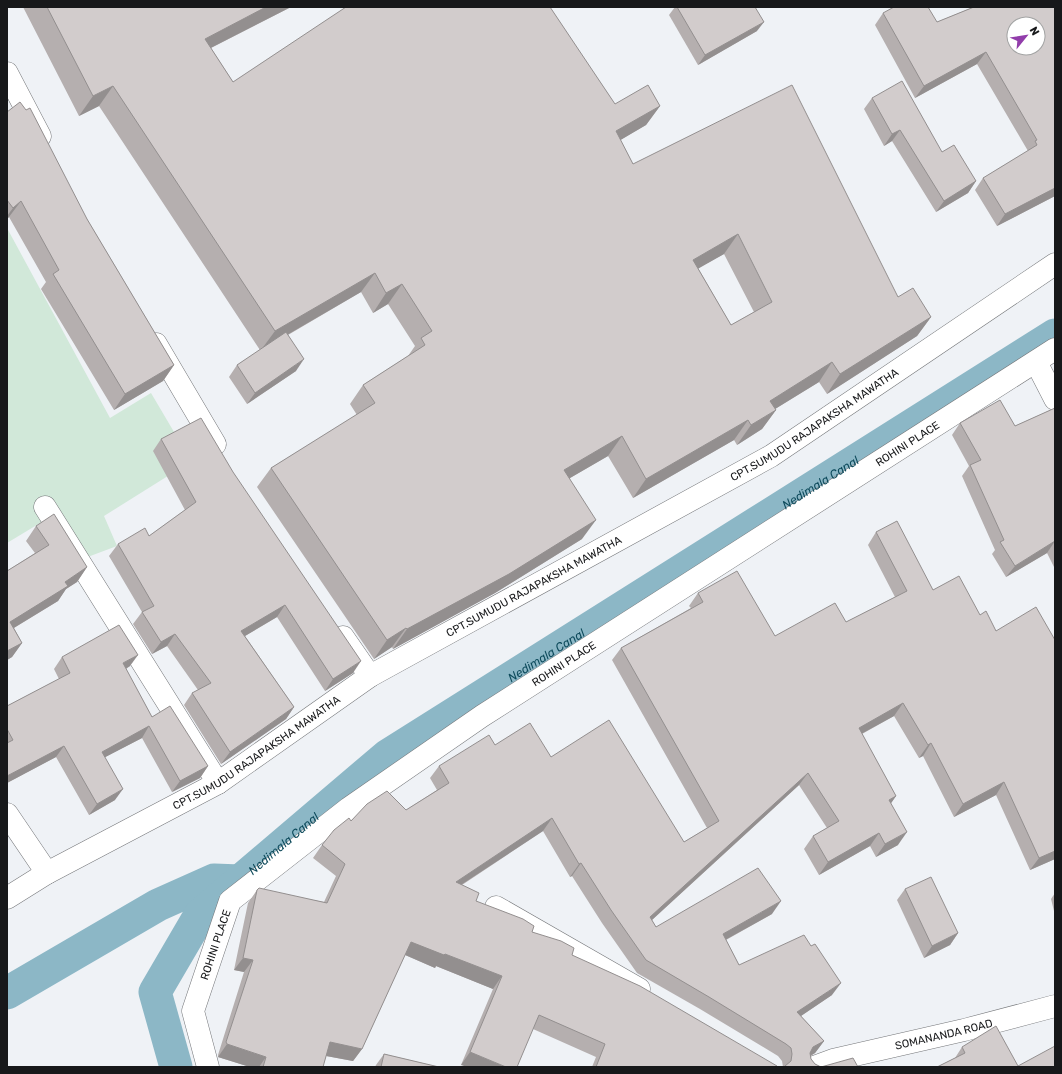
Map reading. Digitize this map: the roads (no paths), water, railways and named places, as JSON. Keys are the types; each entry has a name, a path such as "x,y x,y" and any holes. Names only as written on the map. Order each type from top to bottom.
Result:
{"street":[{"path":"7,73 48,154"},
{"name":"CPT.SUMUDU RAJAPAKSHA MAWATHA","path":"7,898 47,873 218,783 370,676 771,456 1055,264"},
{"path":"147,329 227,464"},
{"name":"ROHINI PLACE","path":"208,1067 193,1011 230,901 349,808 482,716 1055,349"},
{"path":"1036,362 1055,399"},
{"path":"45,507 218,783"},
{"path":"330,618 370,676"},
{"path":"7,814 47,873"},
{"path":"496,907 653,996"},
{"name":"SOMANANDA ROAD","path":"824,1064 1055,1006"}],"waterway":[{"name":"Nedimala Canal","path":"176,1067 155,992 200,915 387,756 1055,335"},
{"path":"7,993 158,905 214,880 240,881"}]}
